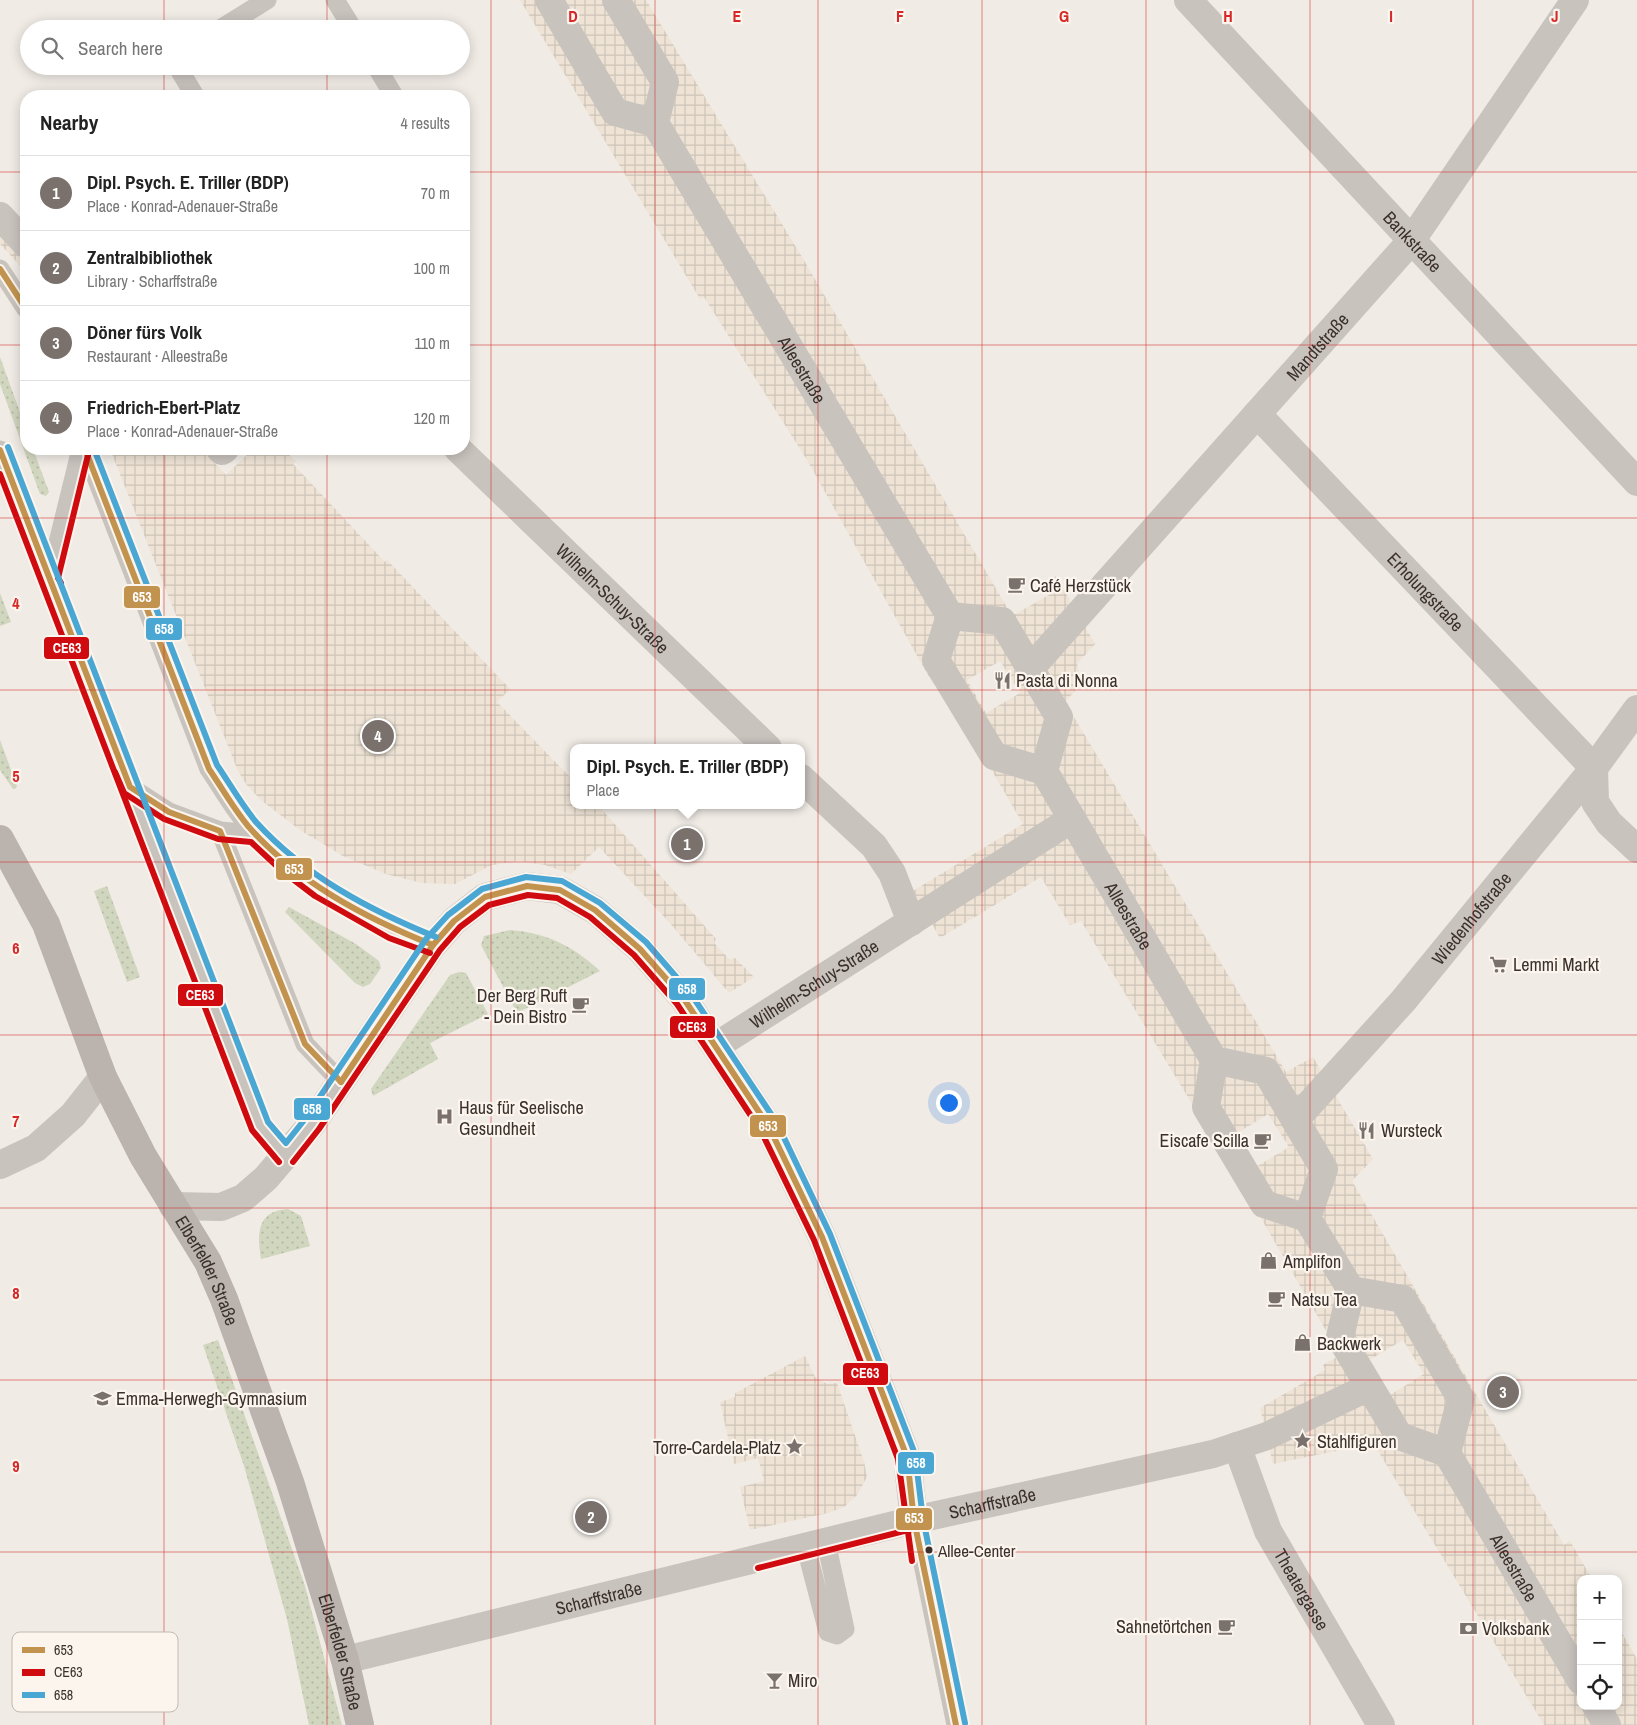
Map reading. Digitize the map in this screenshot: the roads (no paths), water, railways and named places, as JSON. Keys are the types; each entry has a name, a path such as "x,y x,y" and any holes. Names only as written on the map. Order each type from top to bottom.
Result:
{"main road":[{"name":"Elberfelder Straße","path":"0,838 46,924 103,1077 142,1156 208,1262 224,1299 290,1482 345,1660 360,1725"}],"street":[{"path":"549,0 615,112 655,123 665,82 616,0"},
{"name":"Bankstraße","path":"1188,0 1637,482"},
{"name":"Mandtstraße","path":"1030,669 1411,241 1575,0"},
{"name":"Alleestraße","path":"655,123 950,616"},
{"path":"0,216 20,238"},
{"name":"Erholungstraße","path":"1257,414 1594,768"},
{"name":"Wilhelm-Schuy-Straße","path":"464,455 764,744"},
{"path":"950,616 1002,621 1030,669 1059,716 1044,771 994,756 936,660 950,616"},
{"name":"Wiedenhofstraße","path":"1295,1120 1403,1001 1594,768 1637,709"},
{"path":"1594,768 1595,802 1609,823 1637,848"},
{"name":"Alleestraße","path":"1044,771 1214,1060"},
{"path":"805,782 874,846 919,917"},
{"name":"Wilhelm-Schuy-Straße","path":"716,1046 1072,819"},
{"path":"173,1206 221,1207 243,1198 266,1178 312,1124 433,945 454,921 485,897 527,886 560,890 595,910 640,949 684,999 769,1128 822,1236 907,1457 914,1520"},
{"path":"1307,1218 1324,1169 1266,1071 1214,1060 1206,1107 1264,1204 1307,1218 1351,1290 1340,1336 1369,1387 1399,1436 1447,1453 1461,1399 1402,1299 1351,1290"},
{"path":"0,1164 36,1148 73,1115 103,1077"},
{"name":"Scharffstraße","path":"345,1660 914,1520 1204,1456 1267,1436 1369,1387"},
{"name":"Theatergasse","path":"1237,1446 1268,1531 1381,1725"},
{"name":"Alleestraße","path":"1447,1453 1577,1673"},
{"path":"1598,1710 1607,1725"}],"lane":[{"path":"235,20 267,0"},
{"path":"335,0 347,20"},
{"path":"182,75 191,90"},
{"path":"381,75 390,90"},
{"path":"1,272 20,300"},
{"path":"0,450 260,1127 286,1156"},
{"path":"49,579 80,455"},
{"path":"87,455 209,769 237,811 255,834 286,863 320,888 356,911 393,930 433,945"},
{"path":"130,787 169,812 220,831 255,834"},
{"path":"220,831 305,1044 341,1082"},
{"path":"914,1520 956,1725"}],"place":[{"name":"Café Herzstück","path":"1016,585"},
{"name":"Pasta di Nonna","path":"1002,680"},
{"name":"Friedrich-Ebert-Platz","path":"378,736"},
{"name":"Dipl. Psych. E. Triller (BDP)","path":"687,844"},
{"name":"Lemmi Markt","path":"1499,964"},
{"name":"Der Berg Ruft - Dein Bistro","path":"581,1005"},
{"name":"Haus für Seelische Gesundheit","path":"445,1117"},
{"name":"Wursteck","path":"1367,1130"},
{"name":"Eiscafe Scilla","path":"1263,1140"},
{"name":"Amplifon","path":"1269,1261"},
{"name":"Natsu Tea","path":"1277,1299"},
{"name":"Backwerk","path":"1303,1343"},
{"name":"Döner fürs Volk","path":"1503,1392"},
{"name":"Emma-Herwegh-Gymnasium","path":"102,1398"},
{"name":"Stahlfiguren","path":"1303,1441"},
{"name":"Torre-Cardela-Platz","path":"795,1447"},
{"name":"Zentralbibliothek","path":"591,1517"},
{"name":"Allee-Center","path":"929,1550"},
{"name":"Sahnetörtchen","path":"1226,1626"},
{"name":"Volksbank","path":"1468,1628"},
{"name":"Miro","path":"774,1680"}]}
